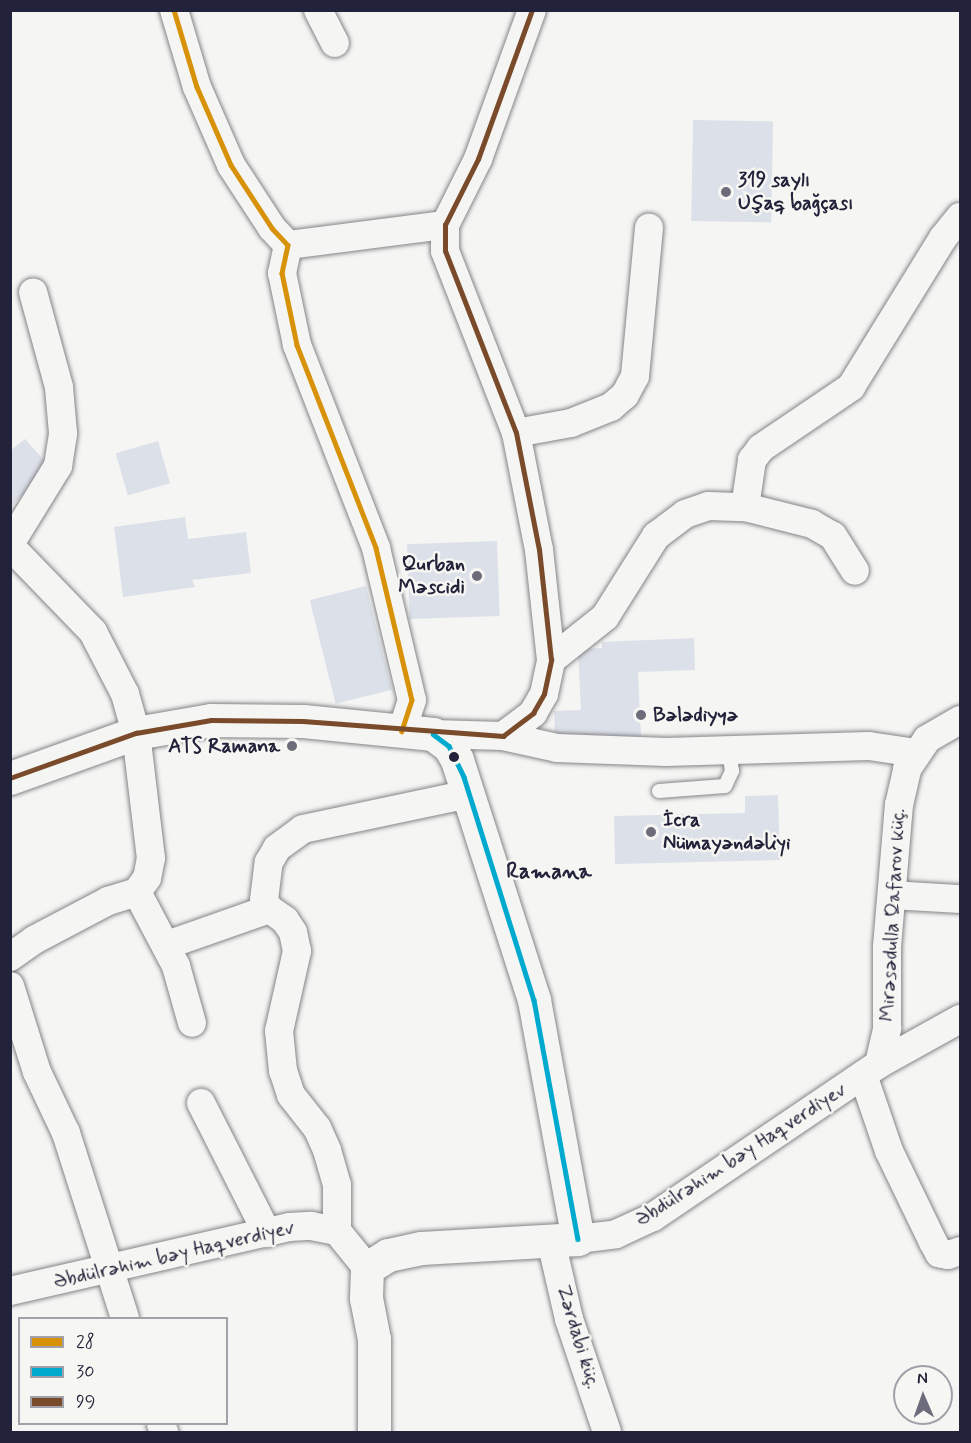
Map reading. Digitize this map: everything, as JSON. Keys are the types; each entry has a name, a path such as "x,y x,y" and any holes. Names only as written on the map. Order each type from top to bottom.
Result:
{"street":[{"path":"174,10 197,87 231,165 272,228 288,245"},
{"path":"318,10 334,43"},
{"path":"503,736 533,713 544,694 551,660 539,550 516,433 461,298 445,251 445,225 478,159 532,10"},
{"path":"745,507 752,460 761,448 851,387 931,256 960,217"},
{"path":"288,245 445,225"},
{"path":"516,433 571,423 611,407 625,395 635,376 649,228"},
{"path":"288,245 282,273 297,345 376,548 412,700 417,732"},
{"path":"10,957 34,940 108,901 137,892 147,878 152,858 136,733 116,672 93,632 10,545 58,466 63,433 59,387 33,292"},
{"path":"551,660 605,616 656,537 685,514 708,506 745,507 812,524 833,536 855,571"},
{"path":"10,778 136,733 211,720 250,719 503,736 557,748 729,750 869,746 916,753"},
{"name":"Mirəsədulla Qafarov küç.","path":"871,1070 887,1028 892,895 899,806 907,770 927,739 960,720"},
{"name":"Zərdabi küç.","path":"417,732 449,746 457,760 534,1000 564,1240 569,1319 607,1432"},
{"path":"374,1432 374,1339 366,1298 367,1268 337,1231 337,1185 327,1150 317,1128 291,1095 283,1071 279,1031 297,951 285,920 269,909 264,900 269,862 291,836 303,829 469,794"},
{"path":"137,892 167,945 192,1023"},
{"path":"892,895 960,899"},
{"path":"167,945 269,909"},
{"path":"10,986 37,1072 66,1133 125,1317"},
{"name":"Əbdülrəhim bəy Haqverdiyev","path":"367,1268 388,1255 421,1248 564,1240 616,1234 653,1217 871,1070 960,1019"},
{"path":"871,1070 889,1150 933,1242 939,1253 948,1255 960,1251"},
{"path":"201,1103 267,1233"},
{"name":"Əbdülrəhim bəy Haqverdiyev","path":"10,1291 267,1233 311,1226 337,1231"}],"lane":[{"path":"659,791 725,786 732,771 729,750"}],"building":[{"path":"693,120 773,121 771,222 691,221"},
{"path":"25,439 52,469 10,506 10,451"},
{"path":"158,441 170,483 128,495 116,453"},
{"path":"185,517 188,539 246,532 251,573 192,580 195,587 123,597 114,527"},
{"path":"497,541 500,616 410,619 407,544"},
{"path":"366,586 392,690 336,704 310,600"},
{"path":"694,638 695,670 638,672 641,736 555,740 554,711 581,710 578,649 602,648 602,642"},
{"path":"778,795 780,860 615,864 614,816 745,813 745,796"}],"transit line":[{"name":"28","path":"174,10 197,87 231,165 272,228 288,245 282,273 297,345 376,548 412,700 402,731"},
{"name":"99","path":"10,778 136,733 211,720 303,721 503,736 533,713 544,694 551,660 539,550 516,433 445,251 445,225 478,159 532,10"},
{"name":"30","path":"433,734 449,746 464,777 534,1000 578,1239"}],"place":[{"name":"319 saylı Uşaq bağçası","path":"726,192"},
{"name":"Qurban Məscidi","path":"477,576"},
{"name":"Bələdiyyə","path":"641,715"},
{"name":"ATS Ramana","path":"292,746"},
{"name":"İcra Nümayəndəliyi","path":"651,832"}],"district":[{"name":"Ramana","path":"549,873"}]}
